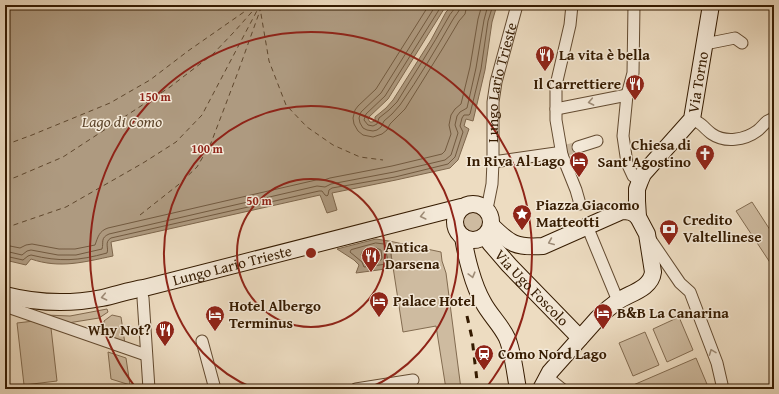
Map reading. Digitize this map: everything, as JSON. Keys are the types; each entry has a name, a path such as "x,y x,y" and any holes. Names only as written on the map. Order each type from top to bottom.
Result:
{"main road":[{"name":"Via Torno","path":"622,211 630,201 644,174 692,119 711,5"},
{"path":"638,185 638,217"},
{"path":"472,203 487,209 490,215 489,230 482,238 472,240 463,237 458,233 454,222 456,214 461,207 472,203"},
{"name":"Lungo Lario Trieste","path":"5,303 75,301 143,293 461,207"},
{"path":"489,230 518,246 543,246 622,211 629,211 638,217 647,234 653,272 653,277 650,282 618,301 606,311 580,338 540,386 525,386 513,363"},
{"name":"Via Ugo Foscolo","path":"489,230 490,243 509,265 580,338"},
{"path":"463,237 465,251 476,290 483,303 506,335 510,345 518,389"}],"street":[{"name":"Lungo Lario Trieste","path":"487,209 492,184 493,102 496,82 517,5"},
{"path":"572,5 570,25 556,85 556,120 580,204"},
{"path":"634,5 633,73 627,95 623,136 627,163 638,185"},
{"path":"705,42 710,43 735,38 742,43"},
{"path":"556,109 627,95"},
{"path":"692,119 714,135 720,138 731,139 744,138 751,135 758,131 770,119 774,119"},
{"path":"578,147 597,141"},
{"path":"493,162 556,152 565,152"},
{"path":"587,226 618,301"},
{"path":"647,234 680,283 690,292 717,363 723,389"},
{"path":"143,293 149,389"},
{"path":"5,303 146,355"},
{"path":"202,341 215,389"},
{"path":"356,389 413,380"},
{"path":"540,386 562,389"}],"shaded area":[{"path":"752,202 774,236 774,261 771,264 736,211"},
{"path":"473,211 478,212 484,218 484,228 478,234 473,235 468,234 462,228 461,223 462,218 468,212"},
{"path":"389,241 441,252 446,273 461,389 446,389 436,326 403,332"},
{"path":"107,309 108,312 99,318 68,323 46,315 70,316"},
{"path":"112,315 121,317 125,344 106,338 104,321"},
{"path":"679,317 693,350 667,362 653,329"},
{"path":"34,321 51,328 57,381 24,385 17,323"},
{"path":"645,332 659,365 633,376 619,343"},
{"path":"108,352 126,358 130,385 111,379"},
{"path":"696,358 709,389 624,389"}],"water":[{"name":"Lago di Como","path":"5,5 448,5 444,9 388,99 369,117 368,119 372,122 375,121 375,117 393,100 431,40 446,12 453,5 497,5 492,22 485,70 473,121 466,119 464,126 469,129 458,160 450,168 332,193 337,210 327,213 320,195 111,242 113,256 72,264 52,264 31,259 26,265 5,260"},
{"path":"376,239 389,241 393,268 356,273 359,265 337,249"}],"ferry route":[{"path":"5,145 110,103 150,80 188,51 254,5"},
{"path":"5,181 63,157 170,87 213,54 258,5"},
{"path":"5,228 66,207 143,163 176,142 202,115 260,5"},
{"path":"140,215 178,185 197,167 211,143 262,5"},
{"path":"263,5 261,14 269,61 286,105 307,127 333,145 360,157 383,160"}],"tunnel":[{"path":"567,150 578,147"}],"railway":[{"path":"467,316 472,338 478,389"}],"place":[{"name":"La vita è bella","path":"545,72"},
{"name":"Il Carrettiere","path":"635,101"},
{"name":"Chiesa di Sant'Agostino","path":"705,171"},
{"name":"In Riva Al Lago","path":"579,178"},
{"name":"Piazza Giacomo Matteotti","path":"522,231"},
{"name":"Credito Valtellinese","path":"669,246"},
{"name":"Antica Darsena","path":"371,273"},
{"name":"Palace Hotel","path":"379,318"},
{"name":"B&B La Canarina","path":"603,330"},
{"name":"Hotel Albergo Terminus","path":"215,332"},
{"name":"Why Not?","path":"165,347"},
{"name":"Como Nord Lago","path":"484,371"}]}
